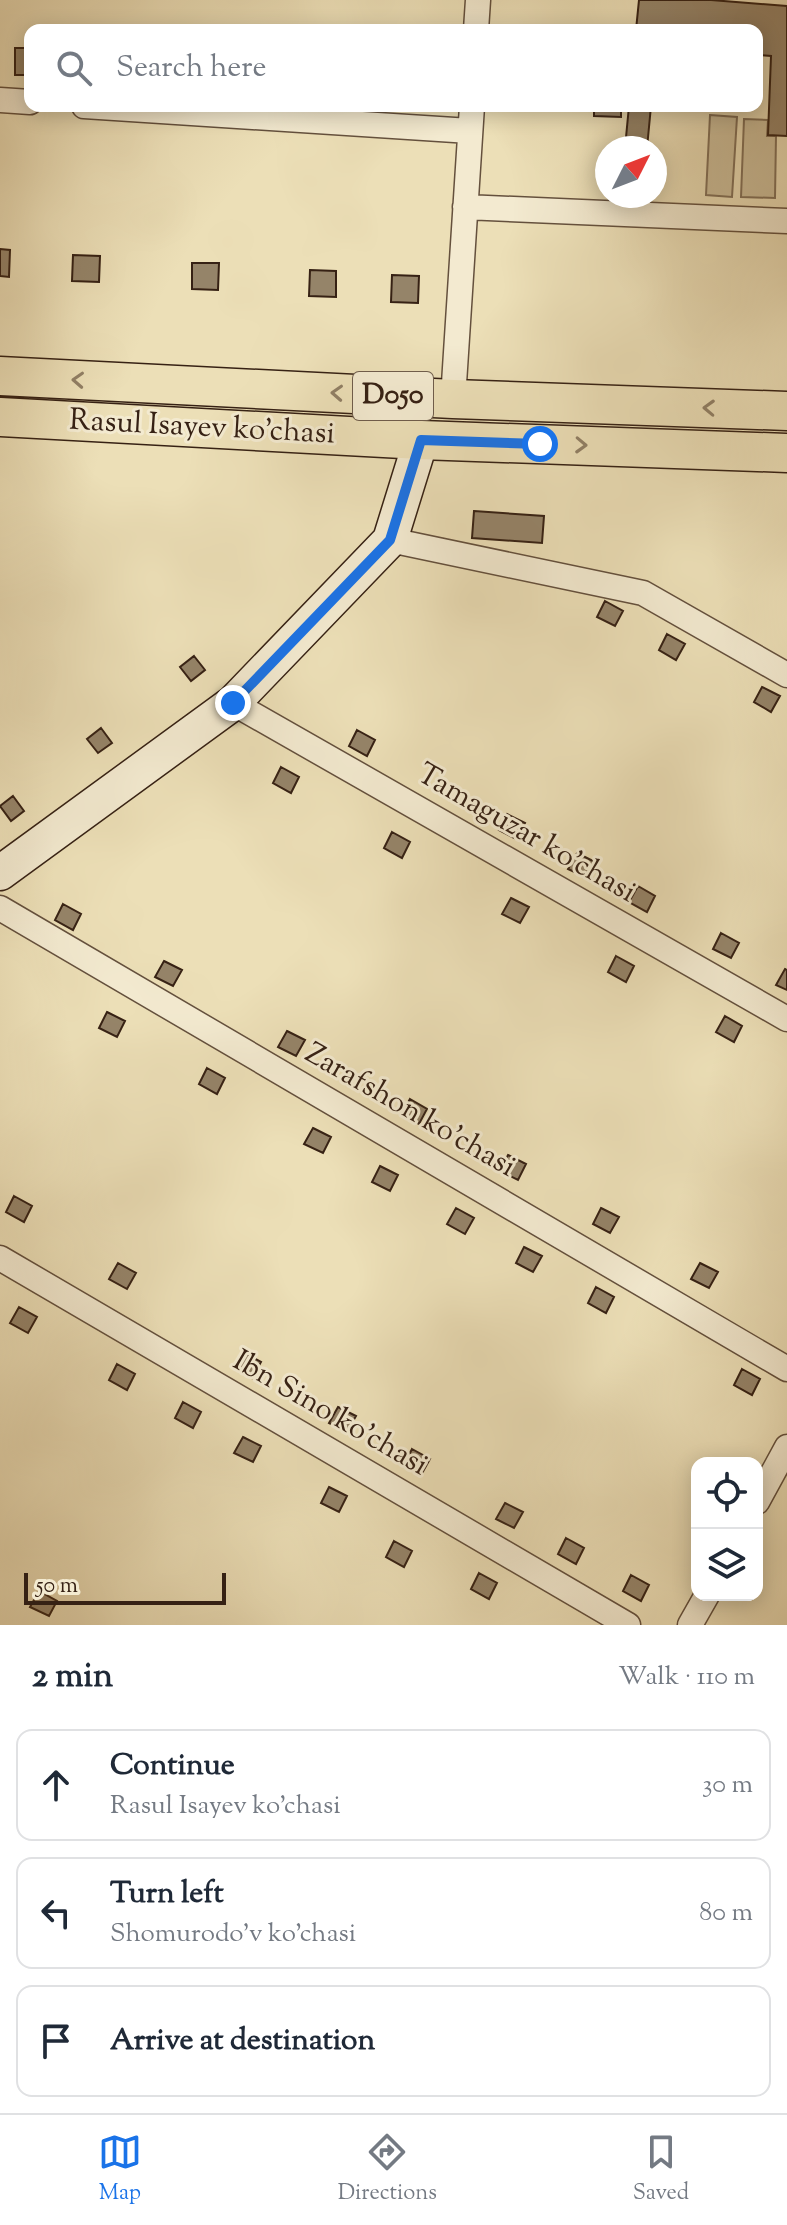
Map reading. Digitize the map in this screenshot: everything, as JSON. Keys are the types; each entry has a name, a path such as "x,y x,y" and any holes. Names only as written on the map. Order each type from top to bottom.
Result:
{"main road":[{"name":"Rasul Isayev ko'chasi","path":"0,376 453,399 787,411"},
{"name":"Rasul Isayev ko'chasi","path":"0,417 421,440 787,453"}],"street":[{"path":"476,24 478,0"},
{"path":"0,100 24,102"},
{"path":"177,112 470,131"},
{"path":"453,399 472,112"},
{"path":"465,207 787,221"},
{"path":"0,873 233,703 390,540 421,440"},
{"path":"390,540 643,593 787,675"},
{"name":"Tamaguzar ko'chasi","path":"233,703 787,1019"},
{"name":"Zarafshon ko'chasi","path":"0,908 787,1369"},
{"name":"Ibn Sino ko'chasi","path":"0,1258 628,1625"},
{"path":"763,1491 787,1447"},
{"path":"690,1625 704,1601"}],"shaded area":[{"path":"710,115 737,117 732,197 706,195"},
{"path":"744,119 768,120 767,136 776,136 775,198 741,197"}],"building":[{"path":"639,0 711,0 787,6 787,136 768,135 771,56 763,55 763,24 637,24"},
{"path":"15,48 24,48 24,75 15,75"},
{"path":"594,112 621,112 621,117 594,116"},
{"path":"628,112 650,112 648,136 626,136"},
{"path":"0,249 10,250 9,277 0,276"},
{"path":"73,255 100,256 99,282 72,281"},
{"path":"192,263 219,263 218,290 192,289"},
{"path":"310,270 336,271 336,297 309,296"},
{"path":"392,275 419,276 418,303 391,302"},
{"path":"474,511 544,516 542,543 472,538"},
{"path":"605,601 623,611 615,626 597,617"},
{"path":"667,634 685,644 676,660 659,650"},
{"path":"194,656 205,670 191,681 180,667"},
{"path":"762,687 780,696 771,712 754,702"},
{"path":"101,728 112,743 98,753 87,739"},
{"path":"357,730 375,740 367,756 349,746"},
{"path":"281,767 299,777 291,793 273,783"},
{"path":"13,796 24,811 11,821 0,806"},
{"path":"507,814 525,823 516,839 499,830"},
{"path":"392,832 410,842 402,858 384,848"},
{"path":"577,853 595,862 587,878 568,869"},
{"path":"638,886 655,896 647,912 629,902"},
{"path":"511,898 529,907 520,923 502,914"},
{"path":"63,904 81,914 73,930 55,920"},
{"path":"721,933 739,943 731,958 713,949"},
{"path":"616,956 634,966 626,982 608,972"},
{"path":"164,961 182,970 173,986 155,977"},
{"path":"787,970 787,990 776,985"},
{"path":"107,1012 125,1021 117,1037 99,1028"},
{"path":"725,1016 742,1026 734,1042 716,1032"},
{"path":"287,1031 305,1040 296,1056 278,1047"},
{"path":"207,1068 225,1078 217,1094 199,1084"},
{"path":"410,1099 427,1109 419,1124 401,1115"},
{"path":"313,1128 331,1137 323,1153 304,1144"},
{"path":"508,1155 526,1164 518,1180 500,1171"},
{"path":"380,1166 398,1175 390,1191 372,1182"},
{"path":"14,1196 32,1206 24,1222 6,1212"},
{"path":"456,1208 474,1218 465,1234 447,1224"},
{"path":"601,1208 619,1217 610,1233 593,1224"},
{"path":"524,1247 542,1256 533,1272 516,1263"},
{"path":"118,1263 136,1273 127,1289 109,1279"},
{"path":"700,1263 718,1272 709,1288 691,1279"},
{"path":"596,1287 614,1297 606,1313 588,1303"},
{"path":"19,1307 37,1317 28,1333 10,1323"},
{"path":"243,1352 261,1362 252,1378 235,1368"},
{"path":"117,1364 135,1374 127,1390 109,1380"},
{"path":"742,1369 760,1379 752,1395 734,1385"},
{"path":"183,1402 201,1412 193,1428 175,1418"},
{"path":"338,1407 356,1416 347,1432 329,1423"},
{"path":"243,1437 261,1446 253,1462 234,1453"},
{"path":"412,1449 430,1459 421,1475 404,1465"},
{"path":"329,1487 347,1496 339,1512 321,1503"},
{"path":"505,1503 523,1512 514,1528 496,1519"},
{"path":"566,1538 584,1548 576,1564 558,1554"},
{"path":"394,1541 412,1551 404,1567 386,1557"},
{"path":"479,1573 497,1583 489,1599 471,1589"},
{"path":"631,1575 649,1585 641,1601 623,1591"},
{"path":"39,1591 57,1601 49,1616 30,1607"}],"route":[{"path":"233,703 390,540 421,440 540,444"}]}
